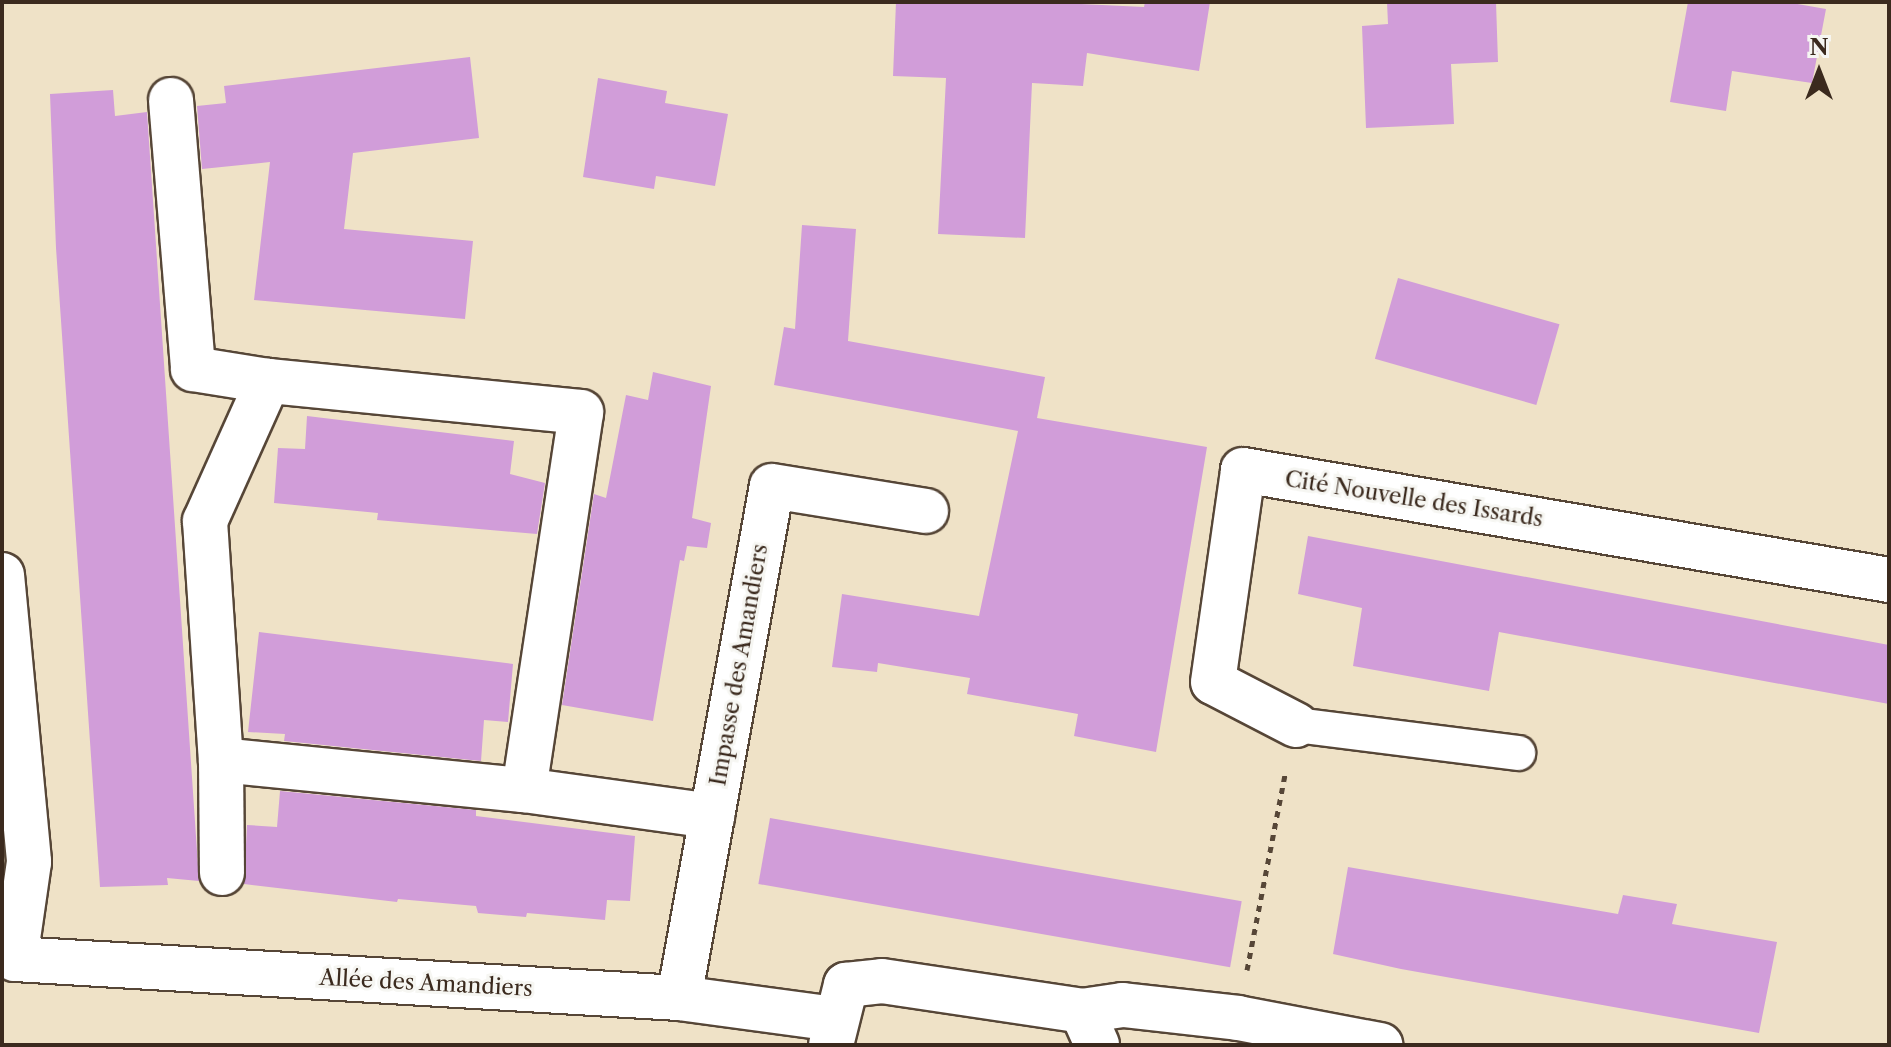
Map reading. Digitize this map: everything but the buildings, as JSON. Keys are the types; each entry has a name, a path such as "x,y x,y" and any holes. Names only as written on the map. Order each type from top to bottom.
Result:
{"street":[{"path":"171,100 193,369 268,381 581,412 524,790"},
{"path":"222,873 221,760 205,521 268,381"},
{"name":"Cité Nouvelle des Issards","path":"1296,725 1213,682 1243,470 1889,580"},
{"name":"Impasse des Amandiers","path":"679,998 772,486 926,511"},
{"path":"2,575 29,862 9,970"},
{"path":"221,760 524,790 712,816"},
{"name":"Allée des Amandiers","path":"9,970 679,998 833,1032 846,985 882,981 1090,1028 1123,1005 1238,1018 1380,1045"}],"lane":[{"path":"1296,725 1518,753"}],"path":[{"path":"1238,1018 1269,844 1296,725"}]}
